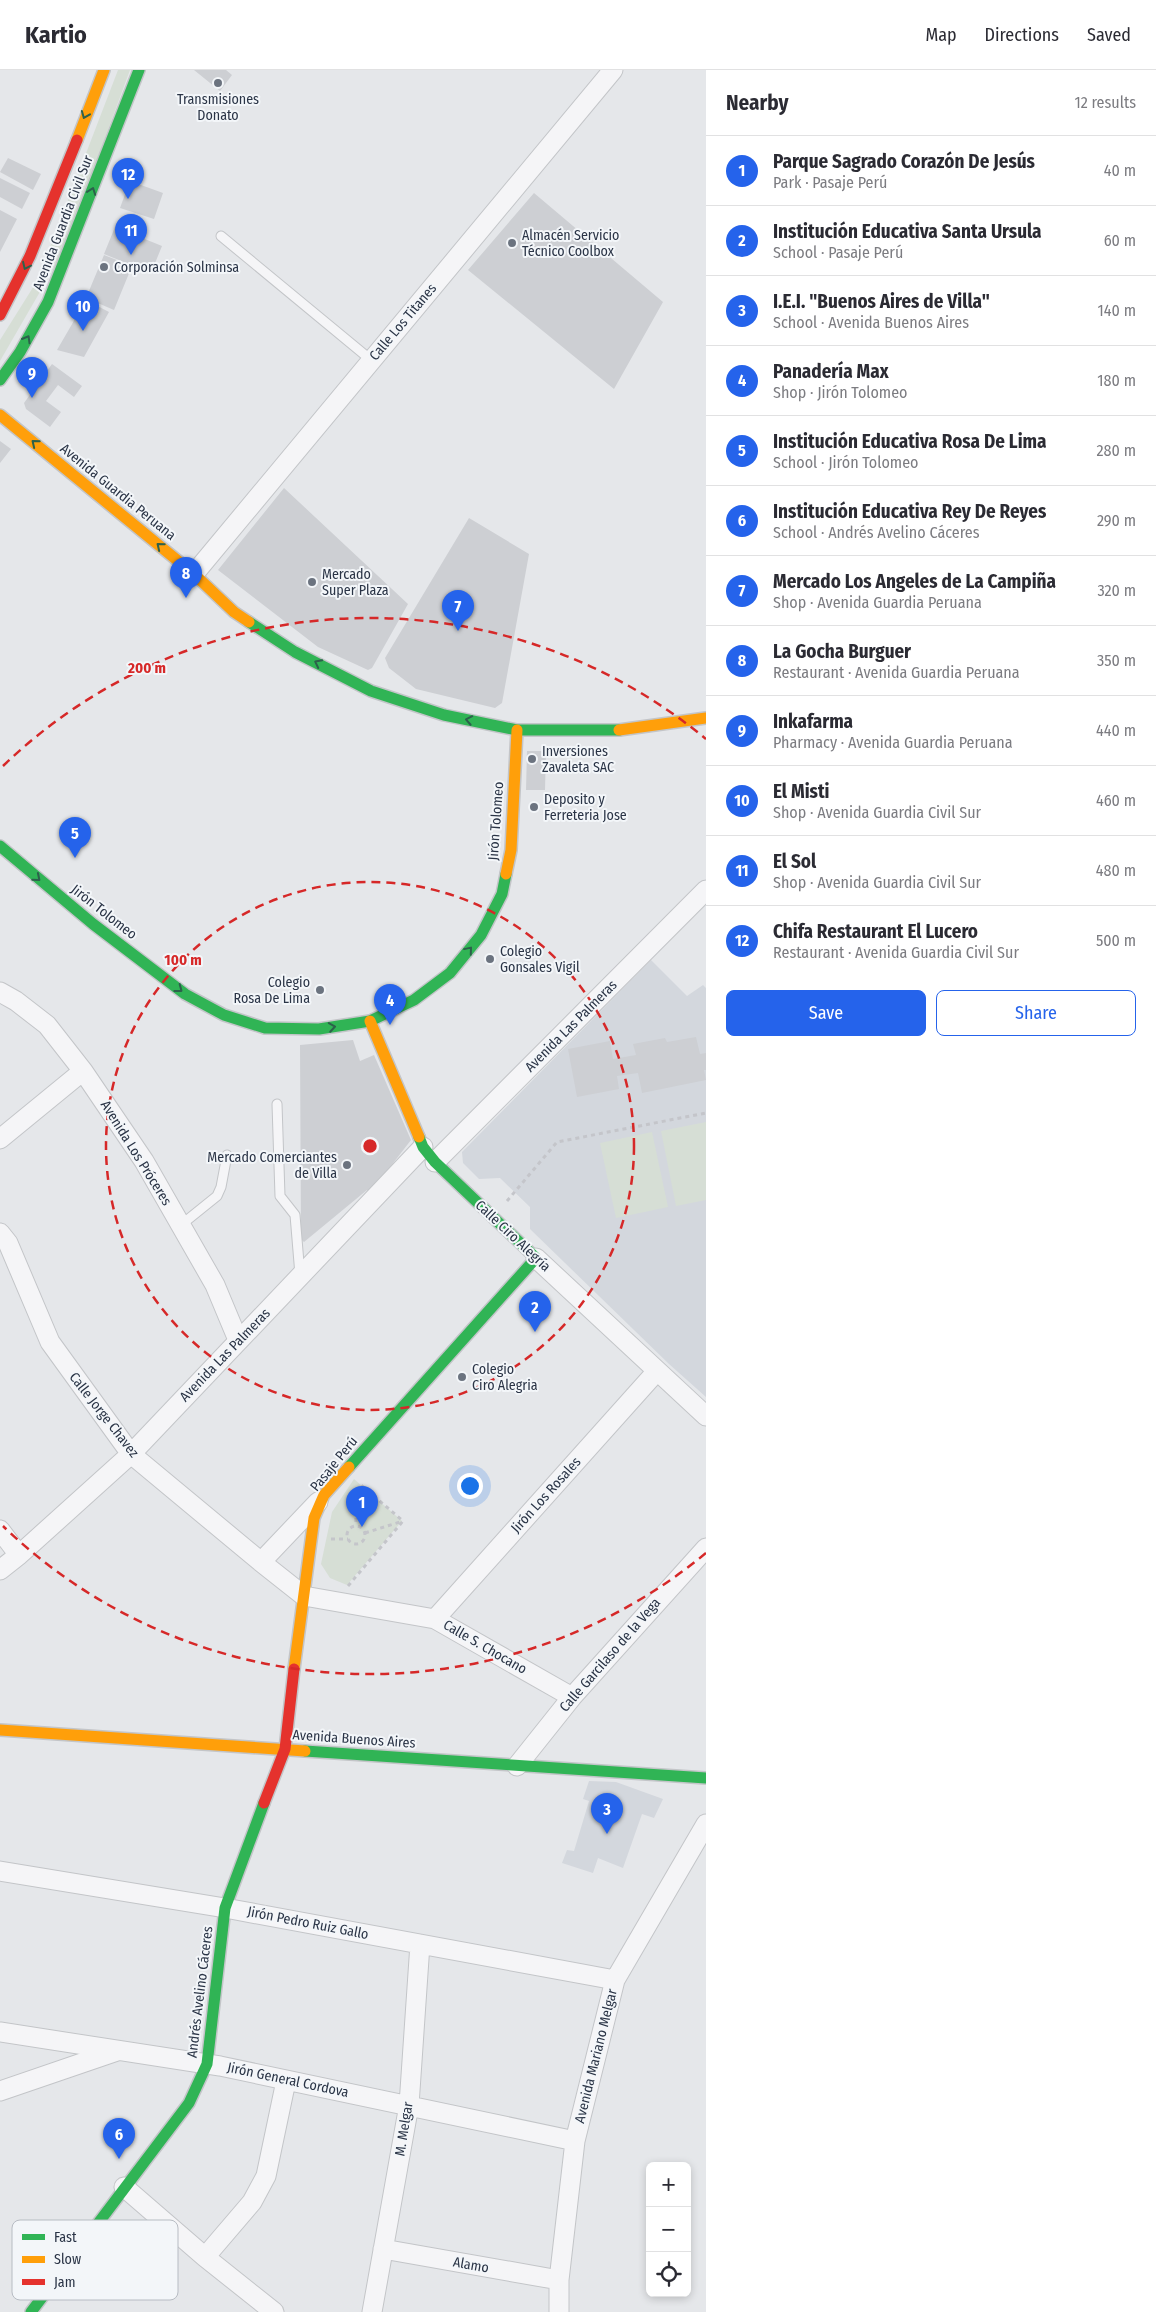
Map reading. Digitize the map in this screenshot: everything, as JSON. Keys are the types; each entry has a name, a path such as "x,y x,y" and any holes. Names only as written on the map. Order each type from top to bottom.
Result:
{"street":[{"name":"Avenida Guardia Civil Sur","path":"0,315 14,290 52,207 82,122 104,70"},
{"name":"Avenida Guardia Civil Sur","path":"0,380 20,352 48,302 140,70"},
{"name":"Calle Los Titanes","path":"194,574 613,70"},
{"name":"Avenida Guardia Peruana","path":"0,415 194,574 234,612 295,652 371,691 444,716 517,730 609,731 706,718"},
{"path":"0,425 12,424"},
{"name":"Jirón Tolomeo","path":"0,846 108,936 185,994 224,1015 265,1028 319,1029 370,1021 414,1000 450,973 481,935 498,902 502,894 511,850 517,730"},
{"name":"Avenida Las Palmeras","path":"435,1162 706,890"},
{"name":"Avenida Los Próceres","path":"0,992 16,1001 47,1025 83,1070 144,1160 215,1285 238,1340"},
{"name":"Calle Ciro Alegría","path":"370,1021 423,1147 435,1162 706,1416"},
{"path":"0,1139 83,1070"},
{"name":"Avenida Las Palmeras","path":"0,1570 131,1454 423,1147"},
{"name":"Calle Jorge Chavez","path":"0,1233 8,1243 50,1342 131,1454 304,1596"},
{"name":"Pasaje Perú","path":"285,1750 314,1518 324,1495 349,1475 536,1258"},
{"name":"Jirón Los Rosales","path":"435,1619 657,1371"},
{"path":"261,1562 324,1495"},
{"path":"0,1530 19,1555"},
{"name":"Calle Garcilaso de la Vega","path":"517,1766 572,1697 706,1548"},
{"name":"Calle S. Chocano","path":"304,1596 435,1619 572,1697"},
{"name":"Avenida Buenos Aires","path":"0,1730 706,1778"},
{"name":"Andrés Avelino Cáceres","path":"99,2220 189,2103 207,2064 225,1908 285,1750"},
{"name":"Avenida Mariano Melgar","path":"559,2312 559,2280 574,2141 615,1980 706,1824"},
{"name":"Jirón Pedro Ruiz Gallo","path":"0,1871 225,1908 615,1980"},
{"name":"M. Melgar","path":"372,2312 409,2105 420,1944"},
{"name":"Jirón General Cordova","path":"0,2032 207,2064 574,2141"},
{"path":"0,2091 120,2050"},
{"path":"205,2257 252,2202 266,2176 286,2081"},
{"path":"124,2187 162,2220"},
{"path":"178,2234 274,2312"},
{"name":"Alamo","path":"383,2249 559,2280"},
{"name":"Andrés Avelino Cáceres","path":"31,2312 40,2300"}],"lane":[{"path":"222,236 371,360"},
{"path":"277,1104 280,1196 295,1215 300,1275"},
{"path":"181,1225 217,1196 222,1188 227,1155"}],"path":[{"path":"493,1217 557,1142 706,1113"},
{"path":"349,1475 403,1521"},
{"path":"349,1475 356,1526"},
{"path":"365,1533 403,1521"},
{"path":"339,1584 347,1588 403,1521"},
{"path":"356,1526 362,1528 365,1533 364,1541 358,1544 353,1544 348,1539 348,1530 356,1526"},
{"path":"324,1539 348,1539"}],"shaded area":[{"path":"118,70 130,70 63,252 0,361 0,340 37,281"},
{"path":"651,960 687,996 703,985 706,988 706,1397 669,1364 530,1229 530,1207 500,1178 479,1179 463,1163 462,1152"},
{"path":"706,1122 706,1200 676,1206 661,1131"},
{"path":"652,1132 668,1207 616,1218 600,1143"},
{"path":"354,1479 402,1521 347,1585 330,1578 321,1564 332,1512"},
{"path":"589,1781 616,1782 663,1799 654,1818 642,1814 623,1868 598,1858 593,1873 562,1863 567,1850 574,1851 589,1801 583,1799"}],"building":[{"name":"Transmisiones Donato","path":"194,70 226,70 232,75 220,91"},
{"path":"8,158 41,174 33,190 0,172"},
{"path":"0,178 30,193 22,209 0,197"},
{"path":"130,181 163,193 154,219 120,208"},
{"path":"534,193 663,302 614,389 468,270"},
{"path":"0,210 17,219 0,252"},
{"path":"115,227 162,246 151,273 104,254"},
{"path":"104,255 132,266 114,310 86,298"},
{"path":"86,300 109,312 84,357 57,350"},
{"path":"52,364 82,386 74,397 58,385 46,401 61,412 50,427 26,409 24,403"},
{"path":"0,441 11,449 0,463"},
{"name":"Mercado Super Plaza","path":"284,488 408,604 372,668 368,670 318,647 218,570"},
{"path":"469,518 529,554 502,703 495,708 416,689 389,668 385,658"},
{"path":"527,751 546,751 545,790 526,790"},
{"path":"696,1037 700,1054 706,1053 706,1070 704,1070 706,1080 642,1093 638,1073 617,1076 619,1089 577,1097 568,1049 610,1041 613,1059 636,1055 633,1044 665,1038 667,1042"},
{"name":"Mercado Comerciantes de Villa","path":"353,1040 360,1061 374,1055 411,1140 370,1193 367,1190 304,1242 301,1239 300,1045"}],"traffic: fast":[{"path":"0,380 20,352 48,302 139,70"},
{"path":"249,622 295,652 371,691 444,715 517,730 619,730"},
{"path":"0,846 93,924 185,994 224,1015 265,1028 319,1029 370,1021 414,1000 450,973 481,935 502,894 506,874"},
{"path":"349,1467 536,1258 435,1162 423,1147 419,1137"},
{"path":"305,1751 706,1778"},
{"path":"101,2220 189,2103 207,2064 225,1908 264,1803"},
{"path":"31,2312 40,2300"}],"traffic: slow":[{"path":"77,140 104,70"},
{"path":"0,415 194,574 234,612 249,622"},
{"path":"619,730 706,718"},
{"path":"506,874 511,850 517,730"},
{"path":"370,1021 419,1137"},
{"path":"294,1669 314,1518 324,1495 349,1467"},
{"path":"0,1730 305,1751"}],"traffic: jam":[{"path":"0,315 30,256 77,140"},
{"path":"264,1803 285,1749 294,1669"}],"place":[{"name":"Transmisiones Donato","path":"218,83"},
{"name":"Chifa Restaurant El Lucero","path":"128,199"},
{"name":"Almacén Servicio Técnico Coolbox","path":"512,243"},
{"name":"El Sol","path":"131,255"},
{"name":"Corporación Solminsa","path":"104,267"},
{"name":"El Misti","path":"83,331"},
{"name":"Inkafarma","path":"32,398"},
{"name":"Mercado Super Plaza","path":"312,582"},
{"name":"La Gocha Burguer","path":"186,598"},
{"name":"Mercado Los Angeles de La Campiña","path":"458,631"},
{"name":"Inversiones Zavaleta SAC","path":"532,759"},
{"name":"Deposito y Ferreteria Jose","path":"534,807"},
{"name":"Institución Educativa Rosa De Lima","path":"75,858"},
{"name":"Colegio Gonsales Vigil","path":"490,959"},
{"name":"Colegio Rosa De Lima","path":"320,990"},
{"name":"Panadería Max","path":"390,1025"},
{"name":"Mercado Comerciantes de Villa","path":"347,1165"},
{"name":"Institución Educativa Santa Ursula","path":"535,1332"},
{"name":"Colegio Ciro Alegria","path":"462,1377"},
{"name":"Parque Sagrado Corazón De Jesús","path":"362,1527"},
{"name":"I.E.I. \"Buenos Aires de Villa\"","path":"607,1834"},
{"name":"Institución Educativa Rey De Reyes","path":"119,2159"}]}
